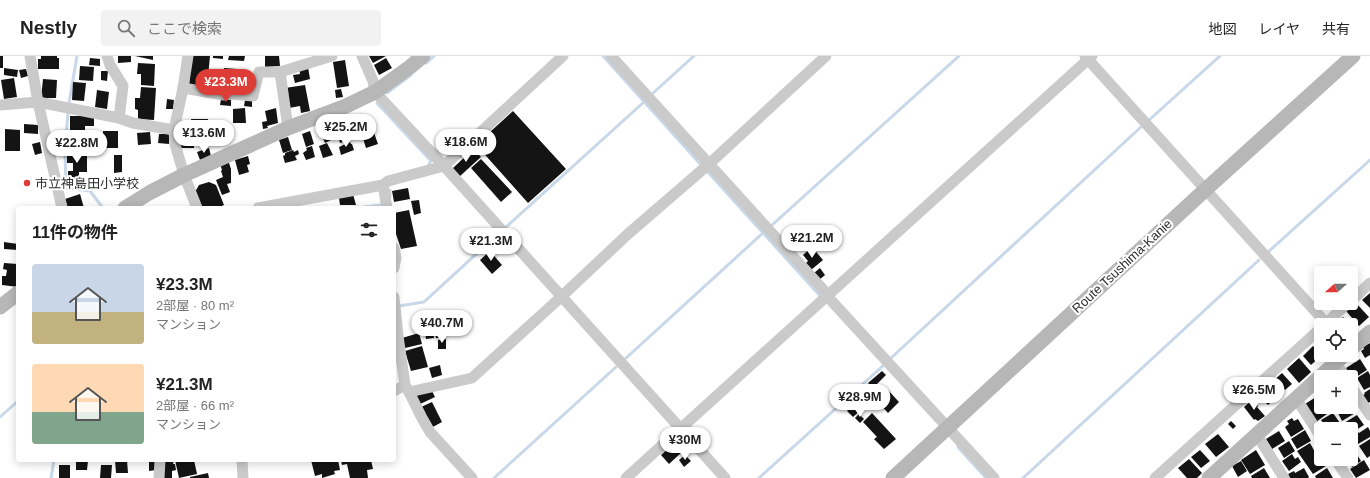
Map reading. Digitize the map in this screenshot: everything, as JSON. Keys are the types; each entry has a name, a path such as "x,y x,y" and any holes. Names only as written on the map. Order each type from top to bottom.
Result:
{"main road":[{"path":"128,206 149,193 184,175 288,128 346,106 375,92 423,56"},
{"name":"Route Tsushima-Kanie","path":"893,478 1205,190 1353,56"},
{"path":"0,307 16,295"},
{"path":"1358,343 1370,332"},
{"path":"1216,476 1256,435 1337,362"}],"street":[{"path":"30,56 38,102 62,206"},
{"path":"107,56 110,65 123,86 120,118"},
{"path":"188,56 174,130 175,144 184,175 196,206"},
{"path":"183,88 224,95 231,94 253,96 258,72 280,72 319,58 332,56"},
{"path":"362,56 373,81 375,92 444,166 725,478"},
{"path":"269,206 383,185 388,181 444,166 563,56"},
{"path":"611,56 705,167 994,478"},
{"path":"396,391 472,378 628,234 705,167 826,56"},
{"path":"626,478 1088,57 1317,318"},
{"path":"280,72 288,128"},
{"path":"0,105 38,102 120,118 133,123 174,130"},
{"path":"383,185 387,206"},
{"path":"1358,294 1370,283"},
{"path":"1332,318 1341,310"},
{"path":"396,316 407,389 430,432 472,478"},
{"path":"1155,478 1314,335"},
{"path":"1358,397 1370,415"},
{"path":"1296,398 1314,426"},
{"path":"1256,435 1284,478"},
{"path":"159,478 160,462"},
{"path":"242,462 243,478"},
{"path":"1340,466 1348,478"}],"building":[{"path":"0,56 3,56 3,68 0,68"},
{"path":"41,56 57,56 57,58 59,58 59,69 38,69 38,59 41,59"},
{"path":"118,56 131,56 131,62 118,63"},
{"path":"135,56 153,56 153,60"},
{"path":"191,56 210,56 207,87 189,85"},
{"path":"213,56 223,56 223,59 213,58"},
{"path":"229,56 245,56 244,61 228,60"},
{"path":"265,56 279,56 280,66 265,67"},
{"path":"369,56 386,56 373,63"},
{"path":"90,58 100,59 100,66 89,65"},
{"path":"386,58 392,68 379,75 374,65"},
{"path":"345,60 349,86 337,88 333,62"},
{"path":"138,63 155,64 154,86 141,85 141,74 137,74"},
{"path":"80,66 94,67 93,81 79,80"},
{"path":"308,67 310,79 295,83 293,75 300,74 299,68"},
{"path":"4,68 18,70 17,77 4,75"},
{"path":"224,68 237,69 236,80 223,78"},
{"path":"26,69 28,76 21,78 19,70"},
{"path":"101,71 108,71 107,81 101,80"},
{"path":"14,78 17,97 4,99 1,80"},
{"path":"43,79 57,80 56,98 41,98"},
{"path":"73,82 86,83 84,101 72,100"},
{"path":"305,85 310,111 301,113 300,106 289,108 285,88"},
{"path":"141,87 156,88 154,120 138,119 138,110 135,109 135,98 140,98"},
{"path":"341,89 343,97 336,98 335,90"},
{"path":"97,90 109,92 107,109 95,107"},
{"path":"167,99 174,100 173,109 166,109"},
{"path":"221,99 231,100 231,106 220,105"},
{"path":"245,100 252,101 252,107 244,106"},
{"path":"245,108 246,123 233,123 233,109"},
{"path":"276,108 278,123 267,126 268,128 263,129 262,122 267,121 265,111"},
{"path":"513,111 566,169 528,203 478,147 481,144 479,142"},
{"path":"345,115 347,121 350,120 352,126 345,128 344,125 342,126 339,117"},
{"path":"70,116 94,116 94,126 85,126 85,144 73,144 73,133 70,133"},
{"path":"191,119 208,119 208,128 195,129 195,125 192,125"},
{"path":"324,123 326,129 328,129 331,140 325,143 318,126"},
{"path":"24,124 38,125 38,134 24,133"},
{"path":"5,129 20,130 20,151 5,151"},
{"path":"181,129 194,129 194,148 181,148"},
{"path":"348,129 352,139 340,143 339,139 336,140 334,136"},
{"path":"373,130 378,144 366,148 362,135"},
{"path":"103,131 118,131 118,148 103,148"},
{"path":"310,131 314,144 306,147 302,134"},
{"path":"150,132 151,144 138,145 137,133"},
{"path":"159,134 169,134 169,144 158,143"},
{"path":"288,137 292,150 283,153 279,140"},
{"path":"40,142 42,153 35,155 32,144"},
{"path":"350,142 354,150 341,155 339,147"},
{"path":"327,143 333,155 323,158 319,146"},
{"path":"312,146 315,157 306,160 303,153 307,150 306,148"},
{"path":"73,148 87,148 87,172 79,172 79,184 68,184 68,171 73,171 73,163 67,163 67,152 73,152"},
{"path":"90,148 99,148 99,154 90,154"},
{"path":"209,148 211,156 200,160 197,152"},
{"path":"473,149 481,157 459,177 452,169"},
{"path":"293,150 294,152 298,150 299,154 295,156 297,160 285,163 283,156 285,153"},
{"path":"114,155 122,155 122,172 114,173"},
{"path":"248,156 250,164 247,165 249,172 239,175 235,160"},
{"path":"481,159 512,192 501,202 471,168"},
{"path":"228,160 231,169 231,183 227,184 230,192 222,195 216,180 223,177 220,164"},
{"path":"209,182 216,185 224,205 200,206 195,192 199,185"},
{"path":"408,188 410,199 394,202 392,191"},
{"path":"80,194 83,206 67,206 65,199"},
{"path":"353,194 356,205 340,205 339,198"},
{"path":"419,200 421,213 414,215 411,201"},
{"path":"409,210 417,246 401,249 396,234 396,213"},
{"path":"4,242 16,244 16,250 4,249"},
{"path":"812,247 823,260 811,270 805,264 808,261 803,255"},
{"path":"490,251 502,265 492,274 480,260"},
{"path":"4,263 16,264 16,287 2,285 2,276 6,276 7,270 3,269"},
{"path":"820,268 825,275 819,280 814,273"},
{"path":"1370,293 1370,308 1362,300"},
{"path":"1358,305 1369,317 1359,326 1358,318 1352,318 1346,311 1358,310"},
{"path":"433,331 434,338 426,339 425,332"},
{"path":"445,331 445,338 436,338 435,332"},
{"path":"419,333 422,344 405,348 402,338"},
{"path":"446,339 446,349 438,349 438,340"},
{"path":"1370,343 1370,355 1365,358 1361,351 1364,349 1363,347"},
{"path":"422,346 428,367 411,371 405,351"},
{"path":"1313,346 1314,347 1314,362 1311,365 1303,356"},
{"path":"1299,358 1311,372 1299,383 1287,369"},
{"path":"1360,359 1367,370 1358,376 1358,370 1347,370 1346,368 1358,362"},
{"path":"440,365 442,375 432,378 429,368"},
{"path":"882,371 886,375 873,388 868,383"},
{"path":"1368,371 1370,375 1370,387 1364,390 1358,377"},
{"path":"1282,373 1292,384 1285,390 1279,383 1277,385 1273,381"},
{"path":"1270,388 1278,396 1268,405 1260,397"},
{"path":"887,389 899,402 888,413 876,400"},
{"path":"1370,389 1370,402 1368,403 1363,395"},
{"path":"432,391 435,397 418,405 414,396"},
{"path":"1314,398 1314,414 1327,414 1316,422 1305,404"},
{"path":"1253,399 1258,406 1257,407 1265,416 1258,421 1255,419 1254,420 1244,407"},
{"path":"432,402 442,422 431,428 421,407"},
{"path":"857,402 863,408 853,417 847,411"},
{"path":"872,413 896,439 884,449 874,439 877,437 863,422"},
{"path":"859,414 864,419 860,423 855,418"},
{"path":"1334,414 1339,422 1322,422 1321,420"},
{"path":"1338,414 1354,414 1342,421"},
{"path":"1357,415 1364,425 1358,429 1358,422 1346,422"},
{"path":"1292,418 1294,421 1298,419 1304,429 1291,437 1285,427 1289,424 1287,421"},
{"path":"1231,421 1236,426 1233,429 1228,424"},
{"path":"1368,427 1370,437 1358,444 1358,432 1359,433"},
{"path":"1305,430 1311,441 1297,449 1291,439"},
{"path":"1279,431 1285,441 1272,449 1266,439"},
{"path":"1218,434 1229,447 1216,457 1205,444"},
{"path":"1370,439 1370,456 1367,458 1359,446"},
{"path":"1289,441 1295,451 1284,458 1278,448"},
{"path":"674,443 682,452 669,464 661,455"},
{"path":"1310,443 1314,450 1314,466 1326,466 1313,474 1297,451"},
{"path":"1200,450 1210,461 1201,468 1191,457"},
{"path":"1256,450 1265,465 1250,474 1241,460"},
{"path":"1292,454 1295,459 1298,457 1301,462 1289,471 1282,461"},
{"path":"685,455 691,461 684,467 679,460"},
{"path":"1358,456 1361,461 1358,463"},
{"path":"1189,459 1202,473 1197,478 1187,478 1178,468"},
{"path":"1364,460 1370,470 1356,478 1350,469 1358,466 1358,464"},
{"path":"1241,461 1247,471 1238,477 1232,466"},
{"path":"76,462 88,462 87,470 76,470"},
{"path":"115,462 127,462 128,473 116,473"},
{"path":"149,462 157,462 156,470 149,471"},
{"path":"163,462 174,462 176,470 172,471 172,478 162,478"},
{"path":"175,462 194,462 197,474 179,478"},
{"path":"312,462 338,462 340,470 334,471 335,474 322,478 322,474 315,476"},
{"path":"341,462 371,462 373,469 367,470 368,478 350,478 347,464 342,465"},
{"path":"59,465 70,465 70,478 59,478"},
{"path":"101,465 112,465 111,478 100,478"},
{"path":"1264,468 1270,478 1252,478 1251,476"},
{"path":"1304,468 1309,477 1308,478 1290,478 1288,474 1294,471 1295,473"},
{"path":"1327,468 1333,478 1316,478 1315,476"},
{"path":"208,473 209,478 190,478 190,477"}],"waterway":[{"path":"69,103 77,56"},
{"path":"426,63 434,56"},
{"path":"603,56 702,166"},
{"path":"652,94 694,56"},
{"path":"771,226 959,56"},
{"path":"1148,121 1220,56"},
{"path":"387,93 411,75"},
{"path":"506,227 645,101"},
{"path":"377,103 431,161 428,166"},
{"path":"68,113 65,149 66,188 90,191 101,206"},
{"path":"891,358 1141,127"},
{"path":"1268,252 1370,160"},
{"path":"706,170 822,298"},
{"path":"390,190 390,197"},
{"path":"372,206 381,205"},
{"path":"625,359 764,232"},
{"path":"399,306 424,302 497,235"},
{"path":"1023,478 1259,260"},
{"path":"759,478 885,364"},
{"path":"494,478 616,367"},
{"path":"0,417 16,403"},
{"path":"958,447 986,478"},
{"path":"51,478 54,462"}],"place":[{"name":"市立神島田小学校","path":"27,183"}]}
